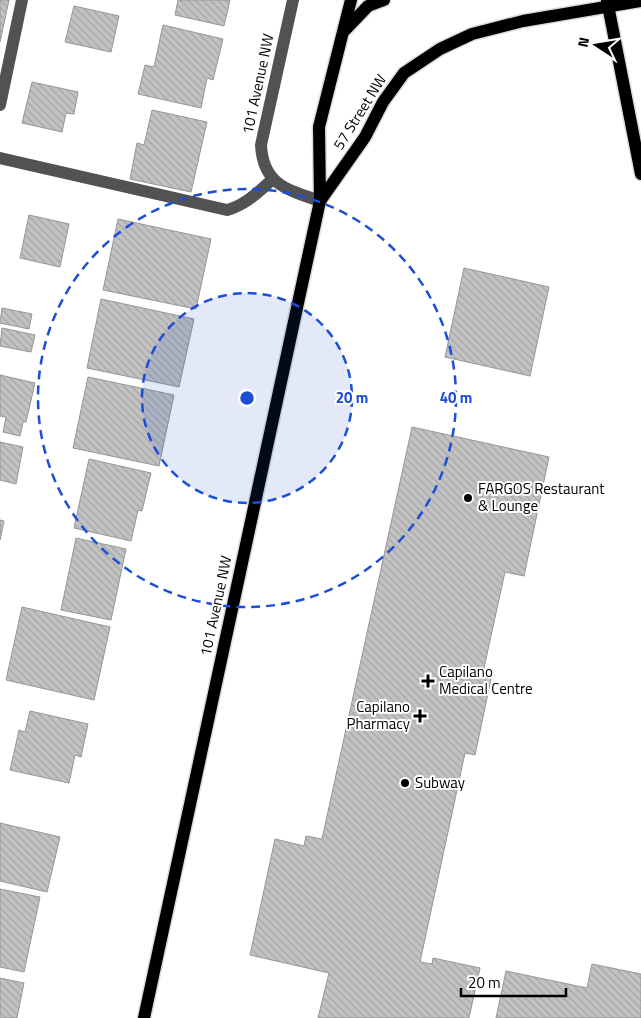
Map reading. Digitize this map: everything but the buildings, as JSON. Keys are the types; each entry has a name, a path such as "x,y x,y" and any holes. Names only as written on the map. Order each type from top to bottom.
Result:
{"main road":[{"name":"101 Avenue NW","path":"144,1018 320,201 320,127 351,0"},
{"path":"345,30 368,6 384,0"},
{"name":"57 Street NW","path":"320,201 364,137 383,102 404,73 440,49 472,34 523,21 608,4 641,1"},
{"path":"608,4 641,174"}],"lane":[{"path":"0,105 22,0"},
{"name":"101 Avenue NW","path":"273,179 266,170 262,159 262,145 293,0"},
{"path":"0,158 228,210 244,203 273,179 280,186 288,190 320,201"}],"place":[{"name":"FARGOS Restaurant & Lounge","path":"468,498"},
{"name":"Capilano Medical Centre","path":"428,681"},
{"name":"Capilano Pharmacy","path":"420,716"},
{"name":"Subway","path":"405,783"}]}
